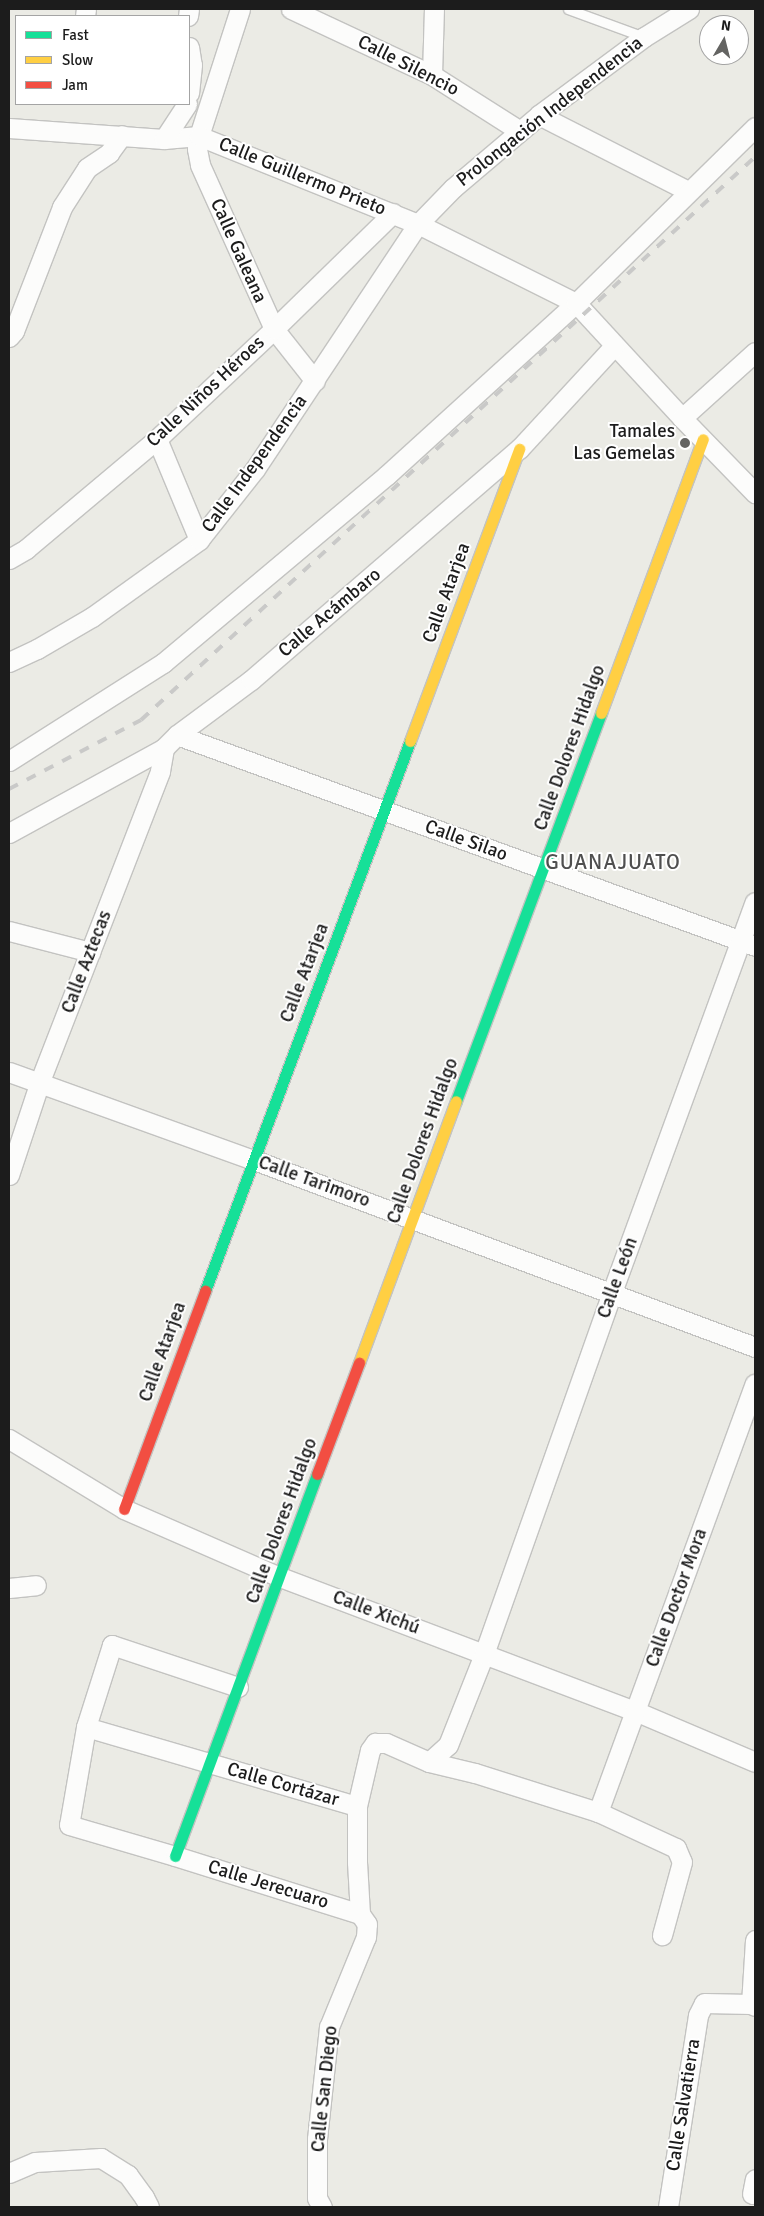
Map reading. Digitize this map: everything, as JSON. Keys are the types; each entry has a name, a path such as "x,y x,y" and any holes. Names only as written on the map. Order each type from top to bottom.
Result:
{"street":[{"name":"Calle Galeana","path":"240,9 199,136 197,149 200,165 274,330 315,381"},
{"name":"Calle Silencio","path":"291,9 432,75 520,131"},
{"path":"432,75 434,9"},
{"name":"Prolongación Independencia","path":"418,224 454,188 539,115 644,37 689,9"},
{"path":"190,53 192,65 190,84"},
{"path":"164,139 186,105"},
{"path":"539,115 688,192"},
{"path":"9,761 163,663 387,475 576,303 755,127"},
{"name":"Calle Guillermo Prieto","path":"9,128 164,139 199,136 418,224 576,303"},
{"path":"9,337 14,331 62,208 87,168 109,154 122,135"},
{"name":"Calle Niños Héroes","path":"9,559 26,549 157,439 274,330 393,213"},
{"name":"Calle Independencia","path":"9,662 37,649 92,617 198,540 255,469 418,224"},
{"path":"576,303 614,346 755,494"},
{"name":"Calle Acámbaro","path":"9,832 171,742 272,662 519,449 614,346"},
{"path":"682,418 755,352"},
{"path":"157,439 198,540"},
{"name":"Calle Dolores Hidalgo","path":"175,1856 704,439"},
{"name":"Calle Atarjea","path":"124,1509 519,449"},
{"name":"Calle Silao","path":"171,742 384,811 748,944"},
{"name":"Calle Aztecas","path":"9,1175 40,1082 171,742"},
{"name":"Calle León","path":"429,1762 448,1746 484,1654 612,1292 748,944 755,902"},
{"path":"9,931 90,952"},
{"name":"Calle Tarimoro","path":"9,1072 413,1218 755,1346"},
{"name":"Calle Doctor Mora","path":"598,1812 755,1384"},
{"name":"Calle Xichú","path":"9,1439 124,1509 280,1576 635,1711 755,1762"},
{"path":"9,1588 36,1585"},
{"path":"86,1727 112,1645 238,1686"},
{"name":"Calle Cortázar","path":"86,1727 357,1806"},
{"name":"Calle Jerecuaro","path":"86,1727 69,1825 360,1914"},
{"name":"Calle San Diego","path":"322,2207 317,2198 317,2139 329,2027 366,1937 367,1924 360,1914 357,1862 357,1806 370,1750 375,1743 386,1743 429,1762"},
{"path":"429,1762 475,1773 598,1812 676,1848 682,1862 662,1935"},
{"path":"753,2005 755,1940"},
{"name":"Calle Salvatierra","path":"668,2207 698,2015 704,2004 753,2005"},
{"path":"9,2173 35,2162 102,2158 128,2175 149,2207"}],"lane":[{"path":"568,9 644,37"}],"railway":[{"path":"9,789 141,720 755,157"}],"traffic: fast":[{"path":"456,1101 601,713"},
{"path":"205,1291 410,741"},
{"path":"175,1856 317,1474"}],"traffic: slow":[{"path":"601,713 703,439"},
{"path":"410,741 519,449"},
{"path":"359,1363 456,1101"}],"traffic: jam":[{"path":"124,1509 205,1291"},
{"path":"317,1474 359,1363"}],"place":[{"name":"Tamales Las Gemelas","path":"685,443"}],"district":[{"name":"GUANAJUATO","path":"613,862"}]}
